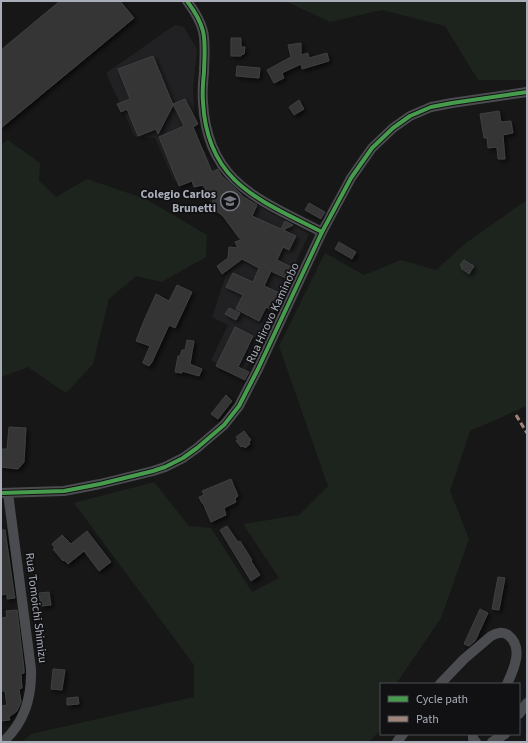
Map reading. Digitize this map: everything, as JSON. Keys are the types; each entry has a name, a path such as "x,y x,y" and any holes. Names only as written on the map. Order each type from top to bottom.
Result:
{"street":[{"path":"187,1 197,14 204,32 204,118 211,144 223,166 241,187 251,194 322,232"},
{"name":"Rua Hirovo Kaminobo","path":"4,493 64,491 152,471 165,467 183,458 208,440 224,425 239,406 258,369 322,232 361,162 382,138 410,116 419,111 438,106 527,92"},
{"name":"Rua Tomoichi Shimizu","path":"3,742 15,729 22,717 27,705 31,686 30,662 4,493"},
{"path":"441,683 460,663 491,636 502,632 511,638 516,646 517,653 514,667 507,683"},
{"path":"520,713 527,703"},
{"path":"492,742 503,735"}],"shaded area":[{"path":"285,1 527,1 527,80 478,80 445,26 382,10 330,22"},
{"name":"Colegio Carlos Brunetti","path":"175,25 184,27 197,49 193,89 195,120 199,141 220,177 255,204 309,234 242,378 211,360 228,325 212,317 238,239 221,214 210,205 209,198 192,174 174,181 155,138 135,137 106,73"},
{"path":"8,140 40,163 39,181 56,197 87,179 146,199 207,235 206,257 162,282 136,276 109,299 93,364 66,393 28,367 1,377 1,145"},
{"path":"527,200 527,406 470,431 450,491 469,539 441,618 397,683 380,683 380,730 369,742 22,742 31,734 194,697 194,665 74,503 154,482 189,526 211,528 252,592 279,578 243,524 299,515 328,486 279,346 325,253 364,275 401,260 436,270 467,242"}],"building":[{"path":"60,1 120,1 134,18 1,128 1,50"},
{"path":"231,38 241,38 241,47 245,47 244,54 241,56 231,56"},
{"path":"301,43 301,55 308,53 309,58 327,53 329,61 302,69 301,64 282,73 284,78 274,83 267,70 291,57 288,45"},
{"path":"153,56 173,105 158,134 156,129 138,136 127,109 121,112 117,104 130,99 118,69"},
{"path":"237,66 260,68 259,78 236,76"},
{"path":"185,99 198,124 193,127 212,172 218,169 221,175 242,196 257,205 252,216 281,229 285,221 293,225 283,230 296,236 289,250 283,247 277,260 297,270 292,281 271,271 264,286 282,294 274,311 266,307 259,321 236,309 243,295 226,287 233,273 253,282 259,268 242,259 222,274 217,266 228,258 229,247 238,248 235,242 241,240 223,216 215,210 213,201 203,185 194,187 192,181 179,186 159,137 184,126 173,104"},
{"path":"299,100 304,109 294,115 289,107"},
{"path":"499,111 501,122 511,121 513,133 503,135 505,159 498,159 497,147 488,148 487,138 484,138 480,114"},
{"path":"309,203 325,212 321,219 305,210"},
{"path":"339,242 356,252 352,259 335,249"},
{"path":"464,260 474,266 469,274 461,268 462,266 460,265"},
{"path":"177,285 192,292 175,328 169,325 149,366 143,362 150,346 136,341 156,294 169,301"},
{"path":"229,308 240,313 236,320 225,314"},
{"path":"235,327 253,336 238,367 249,372 245,380 216,366"},
{"path":"187,340 194,341 190,364 202,369 199,376 182,371 182,373 175,372 178,356 180,356 182,350 185,350"},
{"path":"226,395 232,401 218,419 211,414"},
{"path":"9,427 26,428 24,462 18,469 1,467 1,449 7,449"},
{"path":"244,431 251,440 249,442 250,444 245,448 243,446 241,447 236,441 238,440 236,437"},
{"path":"231,479 238,496 235,499 236,502 224,508 226,515 211,522 199,497 204,495 202,491"},
{"path":"227,526 238,542 240,541 260,575 251,581 220,530"},
{"path":"1,530 5,530 15,598 7,599 7,594 1,595"},
{"path":"87,531 111,562 99,571 84,551 68,564 64,560 63,561 53,549 55,548 52,544 62,535 71,544"},
{"path":"498,577 505,578 499,610 492,609"},
{"path":"49,592 51,605 41,606 39,593"},
{"path":"480,609 488,613 475,641 469,646 464,644"},
{"path":"17,610 24,669 24,673 21,674 22,688 19,689 21,702 17,711 9,717 10,720 1,721 1,706 7,705 5,691 1,691 1,618 7,617 6,611"},
{"path":"53,669 65,670 62,690 51,689"},
{"path":"78,697 79,704 67,705 67,698"}],"marked path":[{"path":"516,415 527,433"}],"cycle path":[{"path":"187,1 199,19 204,35 205,51 203,102 207,130 215,152 226,170 241,185 258,198 278,210 322,232"},
{"path":"1,493 64,491 100,484 165,467 183,458 197,448 224,425 239,406 258,369 322,232 351,178 372,148 393,128 410,116 431,107 527,92"}],"place":[{"name":"Colegio Carlos Brunetti","path":"230,201"}]}
